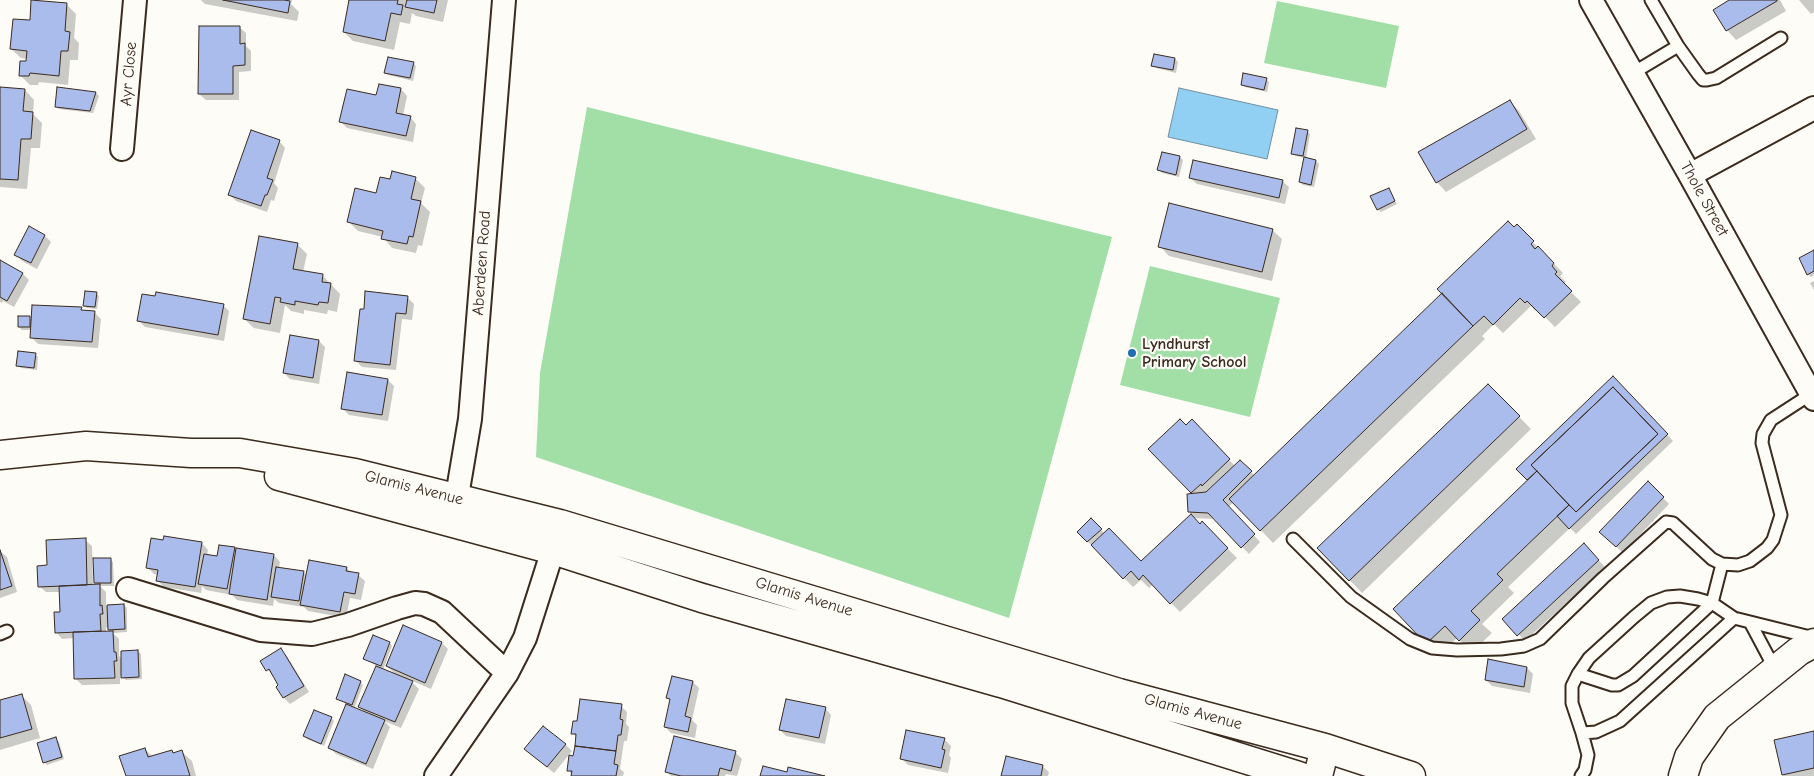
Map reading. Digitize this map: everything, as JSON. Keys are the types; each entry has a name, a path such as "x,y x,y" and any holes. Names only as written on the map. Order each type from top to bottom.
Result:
{"main road":[{"name":"Glamis Avenue","path":"0,455 86,446 191,453 240,453 346,471 553,550 702,598 992,681 1114,705 1234,722 1325,748 1411,776"},
{"name":"Glamis Avenue","path":"454,511 560,524 1114,705 1225,752 1300,776"},
{"path":"1684,776 1689,758 1718,717 1799,651 1814,644"},
{"path":"1225,752 1234,722"},
{"path":"1318,776 1325,748"}],"street":[{"name":"Ayr Close","path":"122,148 135,0"},
{"name":"Aberdeen Road","path":"454,511 470,419 504,0"},
{"name":"Thole Street","path":"1591,0 1634,73 1813,397"},
{"path":"1690,175 1814,108"},
{"path":"436,776 507,673 524,638 560,524"},
{"path":"128,589 261,630 312,634 348,625 397,608 424,604 442,612 507,673"}],"lane":[{"path":"1651,0 1678,46 1703,80 1716,78 1781,38"},
{"path":"1634,73 1678,46"},
{"path":"1293,539 1350,597 1410,639 1432,648 1457,650 1501,649 1524,646 1540,639 1603,578 1666,522 1672,524 1712,559 1722,564 1738,565 1750,561 1767,548 1773,540 1781,515 1762,443 1763,434 1771,420 1813,397"},
{"path":"1578,674 1612,685 1624,682 1633,676 1712,603 1722,564"},
{"path":"1581,776 1588,755 1572,703 1572,686 1589,658 1651,603 1667,597 1680,596 1712,603 1734,618 1751,624 1814,638"},
{"path":"1582,733 1596,732 1620,721 1734,618"},
{"path":"1751,624 1776,671"}],"green space":[{"path":"1277,1 1399,26 1386,88 1264,63"},
{"path":"587,107 1112,237 1009,618 536,457 540,373"},
{"path":"1150,266 1280,298 1250,417 1120,385"}],"water":[{"path":"1179,88 1278,110 1267,159 1168,137"}],"building":[{"path":"31,0 67,3 65,31 70,32 68,51 61,51 59,76 30,73 29,76 19,76 20,61 26,61 27,51 10,49 13,19 30,20"},
{"path":"223,0 284,0 290,1 288,13"},
{"path":"349,0 398,0 397,4 403,5 401,15 391,13 385,41 343,32"},
{"path":"407,0 437,0 434,13 405,7"},
{"path":"1729,0 1777,1 1726,31 1713,10"},
{"path":"199,26 240,26 240,44 245,43 245,65 233,66 233,94 198,94"},
{"path":"1154,54 1175,58 1173,70 1151,66"},
{"path":"388,57 414,62 410,78 384,73"},
{"path":"1243,73 1267,78 1264,90 1241,85"},
{"path":"379,84 401,88 396,113 411,116 406,136 339,122 347,89 376,95"},
{"path":"0,87 25,89 23,111 33,112 31,139 21,139 18,180 0,179"},
{"path":"57,87 96,92 90,111 55,107"},
{"path":"1510,100 1527,129 1436,183 1418,152"},
{"path":"1296,128 1308,130 1303,156 1291,154"},
{"path":"251,130 280,140 267,178 273,180 261,206 228,195"},
{"path":"1162,152 1180,156 1176,175 1157,170"},
{"path":"1304,157 1316,160 1311,185 1299,182"},
{"path":"1193,160 1283,180 1279,198 1189,178"},
{"path":"392,171 416,177 411,199 421,201 413,237 409,236 407,244 381,239 383,231 347,222 355,188 376,193 380,177 390,179"},
{"path":"1389,188 1395,201 1377,210 1370,196"},
{"path":"1169,203 1273,229 1262,272 1158,247"},
{"path":"1508,221 1514,227 1517,224 1534,241 1531,244 1535,249 1538,246 1554,263 1552,266 1557,272 1555,274 1572,291 1544,318 1527,301 1525,303 1520,298 1493,325 1484,316 1473,326 1437,289"},
{"path":"29,226 45,235 31,263 14,255"},
{"path":"259,236 298,243 293,269 323,274 322,282 331,283 328,303 319,302 318,305 295,301 295,305 280,302 281,298 275,297 270,324 243,319"},
{"path":"1814,250 1814,271 1807,275 1799,258"},
{"path":"0,260 23,273 7,301 0,297"},
{"path":"85,291 97,292 95,307 83,306"},
{"path":"365,291 408,296 406,314 396,313 390,365 354,361 360,309 364,309"},
{"path":"156,292 224,304 218,335 137,321 142,294 155,296"},
{"path":"1442,293 1473,326 1260,531 1229,499"},
{"path":"32,305 82,307 81,310 95,311 92,342 30,338"},
{"path":"18,316 30,316 30,327 18,327"},
{"path":"290,335 319,340 313,378 283,373"},
{"path":"18,351 36,353 34,368 16,366"},
{"path":"347,372 388,379 382,415 341,409"},
{"path":"1613,376 1668,434 1569,529 1557,516 1569,505 1576,512 1658,434 1613,387 1531,465 1537,471 1527,480 1516,469"},
{"path":"1488,384 1520,416 1349,581 1317,548"},
{"path":"1613,387 1658,434 1576,512 1531,465"},
{"path":"1180,419 1186,425 1192,419 1230,459 1202,486 1201,484 1191,493 1148,449"},
{"path":"1240,460 1252,471 1223,500 1255,534 1241,548 1208,513 1188,512 1187,494 1206,492"},
{"path":"1537,471 1569,505 1497,574 1503,580 1471,611 1480,620 1459,641 1445,626 1426,644 1393,609"},
{"path":"1648,481 1664,497 1616,547 1599,532"},
{"path":"1191,514 1200,524 1202,521 1228,548 1170,604 1143,575 1139,580 1131,571 1123,579 1091,545 1109,528 1141,561"},
{"path":"1091,518 1102,529 1087,542 1077,532"},
{"path":"164,536 202,542 195,587 156,581 158,570 146,568 151,538 163,540"},
{"path":"86,538 87,585 38,587 37,566 47,565 46,540"},
{"path":"1584,543 1599,560 1517,636 1502,619"},
{"path":"219,545 235,547 227,589 198,584 204,554 217,556"},
{"path":"236,548 274,554 267,600 229,594"},
{"path":"0,550 12,586 0,590"},
{"path":"93,558 111,558 111,583 94,583"},
{"path":"309,560 347,567 346,571 359,573 355,594 344,592 340,612 300,605"},
{"path":"276,567 304,571 299,601 271,597"},
{"path":"100,584 100,606 102,605 103,614 100,614 101,631 55,633 54,612 60,612 59,586"},
{"path":"124,604 125,629 108,630 107,605"},
{"path":"403,625 442,642 425,683 386,666"},
{"path":"113,631 114,652 116,652 117,661 114,661 115,678 74,679 73,632"},
{"path":"373,635 390,642 381,666 363,659"},
{"path":"281,648 304,686 283,698 276,687 278,685 269,669 266,671 260,661"},
{"path":"138,650 139,677 121,678 121,651"},
{"path":"1488,659 1527,667 1524,687 1485,680"},
{"path":"376,666 413,681 395,722 358,707"},
{"path":"345,674 361,681 352,705 336,699"},
{"path":"672,676 693,681 685,716 691,718 688,732 664,727 670,699 666,698"},
{"path":"22,694 32,729 0,738 0,700"},
{"path":"580,699 622,704 620,719 623,720 621,735 618,735 616,751 575,746 576,734 571,734 573,721 577,721"},
{"path":"786,699 826,707 819,738 779,730"},
{"path":"346,704 385,720 366,764 328,748"},
{"path":"314,710 332,717 321,744 303,736"},
{"path":"543,726 566,744 547,767 524,749"},
{"path":"906,730 945,738 942,749 945,750 941,768 900,759"},
{"path":"1814,731 1814,768 1782,775 1774,740"},
{"path":"674,736 736,751 731,771 720,768 718,776 681,776 665,772"},
{"path":"56,737 62,757 43,763 37,743"},
{"path":"575,746 616,751 614,764 618,765 616,776 571,776 572,771 567,771 569,755 573,756"},
{"path":"145,748 148,757 172,750 173,753 182,750 190,776 126,776 119,756"},
{"path":"1006,756 1043,765 1041,776 1001,776"},
{"path":"763,766 787,772 788,767 825,776 760,776"}],"place":[{"name":"Lyndhurst Primary School","path":"1132,353"}]}
